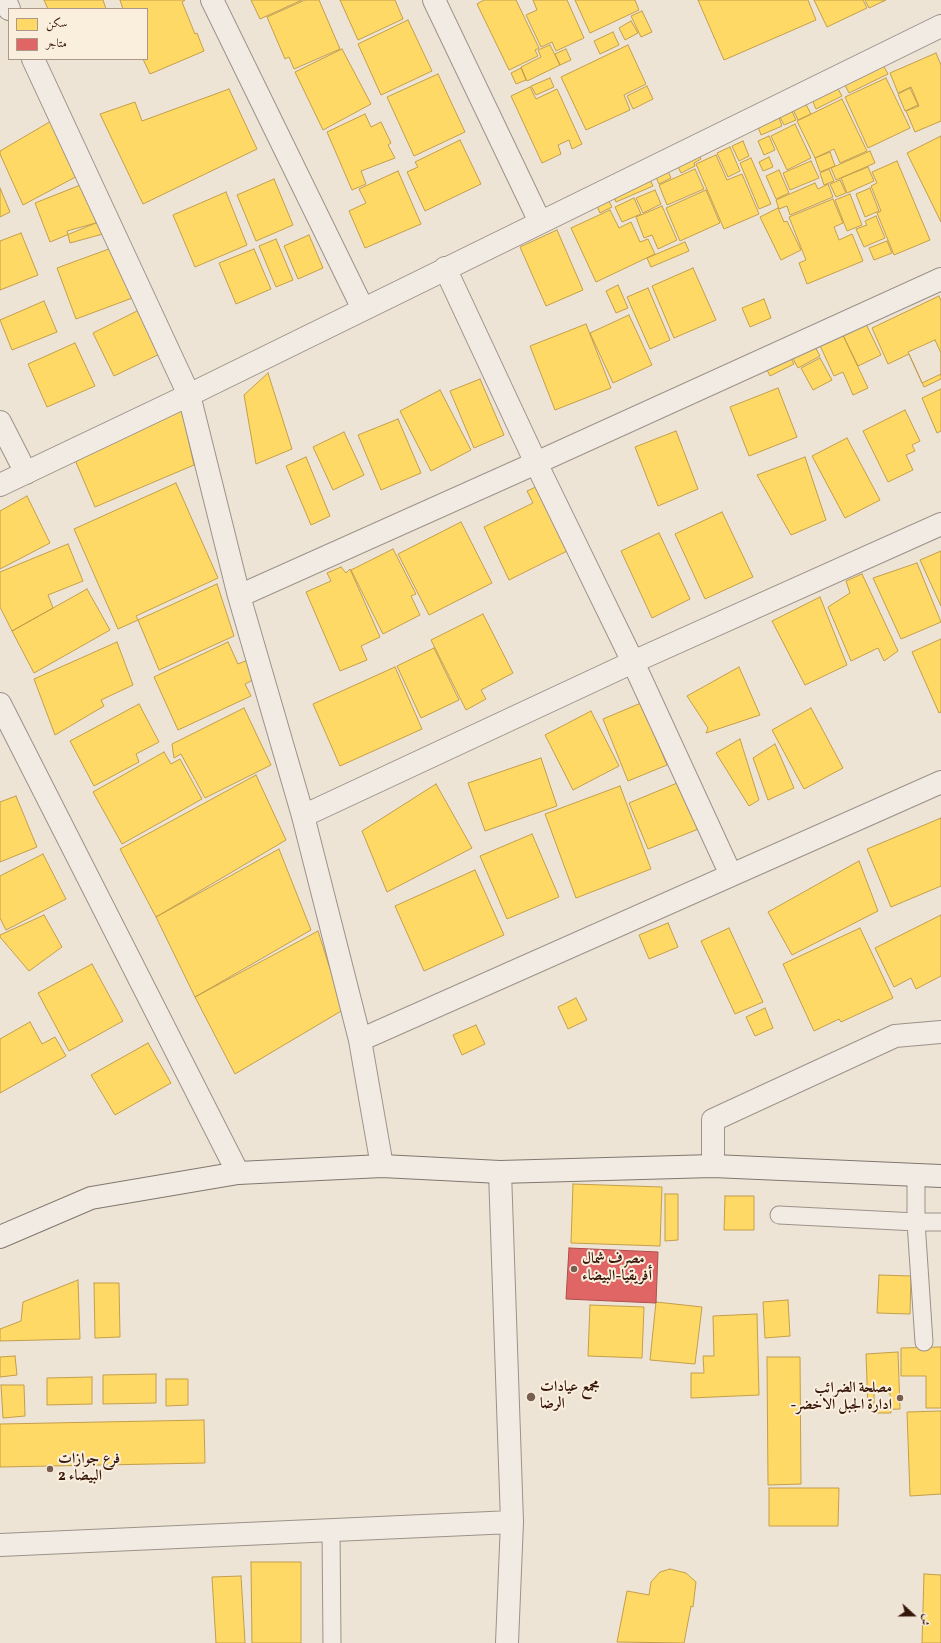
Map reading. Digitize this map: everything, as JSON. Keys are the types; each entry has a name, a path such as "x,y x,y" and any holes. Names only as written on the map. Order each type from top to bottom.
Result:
{"street":[{"path":"212,0 363,309"},
{"path":"438,1 540,222"},
{"path":"0,486 941,26"},
{"path":"32,60 189,394 238,596 303,816 360,1040 382,1166"},
{"path":"445,268 536,463 633,662 731,876"},
{"path":"238,596 536,463 941,279"},
{"path":"0,422 26,473"},
{"path":"303,816 633,662 941,524"},
{"path":"0,704 238,1173"},
{"path":"360,1040 941,782"},
{"path":"713,1166 713,1120 895,1036 941,1032"},
{"path":"0,1237 91,1198 238,1173 382,1166 500,1172 713,1166 941,1176"},
{"path":"500,1172 512,1522 507,1643"},
{"path":"0,1545 512,1522"}],"lane":[{"path":"916,1176 916,1222 924,1342"},
{"path":"779,1215 941,1222"},
{"path":"331,1530 332,1643"}],"building: سكن":[{"path":"44,0 103,0 106,8 48,8"},
{"path":"120,0 185,0 182,2 195,34 197,33 204,51 150,74 143,60 148,60 148,8 123,8"},
{"path":"251,0 302,0 260,19"},
{"path":"305,0 319,0 340,49 294,69 289,57 285,59 267,17"},
{"path":"340,0 395,0 403,19 358,40"},
{"path":"484,0 516,0 539,48 535,50 538,56 509,70 477,4"},
{"path":"533,0 567,0 584,38 556,51 552,42 541,47 526,15 537,10"},
{"path":"575,0 635,0 639,10 590,33"},
{"path":"698,0 808,0 816,20 724,60"},
{"path":"814,0 863,0 867,8 827,27"},
{"path":"865,0 886,0 869,8"},
{"path":"642,11 652,32 641,37 631,16"},
{"path":"408,20 432,71 381,95 358,44"},
{"path":"631,21 638,33 625,40 619,28"},
{"path":"613,32 619,45 600,54 594,41"},
{"path":"550,45 560,65 527,81 521,67 541,57 538,50"},
{"path":"628,45 646,84 624,95 630,110 586,130 561,77"},
{"path":"342,49 371,104 323,130 295,72"},
{"path":"566,49 571,60 560,65 555,54"},
{"path":"936,53 941,65 941,121 915,132 906,111 919,106 911,87 898,93 890,73"},
{"path":"881,61 888,74 849,93 842,79"},
{"path":"521,68 526,80 516,84 511,73"},
{"path":"438,74 465,132 414,156 387,97"},
{"path":"550,78 554,87 536,95 531,86"},
{"path":"886,78 910,128 868,148 845,97"},
{"path":"836,85 842,96 816,109 811,97"},
{"path":"647,86 653,99 633,109 627,96"},
{"path":"530,87 536,99 557,89 582,144 572,149 569,140 558,145 561,154 542,163 511,96"},
{"path":"910,88 918,105 905,111 898,94"},
{"path":"229,89 257,149 143,204 100,114 135,102 142,121"},
{"path":"803,99 811,114 798,120 791,105"},
{"path":"842,99 867,151 840,163 834,149 815,158 797,121"},
{"path":"790,107 796,120 784,125 778,113"},
{"path":"365,114 371,127 381,122 391,143 388,145 395,158 361,171 366,184 352,190 327,132"},
{"path":"778,115 782,126 761,135 757,124"},
{"path":"58,117 83,173 23,205 0,151"},
{"path":"795,124 811,158 787,170 771,136"},
{"path":"769,136 775,150 764,155 758,141"},
{"path":"941,136 941,222 907,153"},
{"path":"460,140 481,184 425,211 407,172 418,167 415,162"},
{"path":"743,141 749,156 739,161 732,146"},
{"path":"730,147 740,171 728,177 717,153"},
{"path":"870,151 875,163 836,180 831,168"},
{"path":"698,152 701,159 694,163 695,166 681,173 676,163"},
{"path":"830,152 835,166 820,172 815,158"},
{"path":"716,155 727,180 742,174 759,214 724,229 696,164"},
{"path":"769,157 773,167 763,171 759,162"},
{"path":"751,158 771,204 759,209 740,163"},
{"path":"811,161 819,178 790,190 783,173"},
{"path":"897,161 930,240 894,255 877,213 881,211 871,186 877,183 872,172"},
{"path":"868,167 874,181 847,193 841,178"},
{"path":"667,169 671,178 659,184 655,175"},
{"path":"695,169 704,189 667,205 659,185"},
{"path":"829,169 834,181 824,185 820,173"},
{"path":"779,170 789,193 776,199 766,176"},
{"path":"398,171 421,224 365,248 349,211 366,203 359,189"},
{"path":"648,175 653,186 616,202 612,191"},
{"path":"274,179 293,225 256,241 237,195"},
{"path":"840,180 846,193 836,197 830,184"},
{"path":"88,182 103,220 50,242 35,203"},
{"path":"815,183 818,189 828,184 833,197 790,215 787,206 779,209 776,200"},
{"path":"0,188 10,212 0,217"},
{"path":"870,188 879,211 865,217 856,194"},
{"path":"655,190 661,204 643,213 636,198"},
{"path":"706,190 720,223 680,241 666,208"},
{"path":"226,192 247,245 195,267 173,215"},
{"path":"605,194 612,207 600,213 597,206"},
{"path":"850,194 862,225 847,231 835,200"},
{"path":"634,198 641,214 622,222 615,207"},
{"path":"833,199 843,223 834,227 839,240 852,234 863,261 807,284 799,263 806,260 789,217"},
{"path":"662,206 677,240 658,249 652,235 644,238 636,217"},
{"path":"778,208 784,222 787,221 801,250 781,260 760,217"},
{"path":"610,210 619,228 631,222 640,242 648,239 655,254 596,282 571,228"},
{"path":"876,216 885,238 864,247 856,229 867,225 865,221"},
{"path":"110,219 114,231 70,243 67,231"},
{"path":"557,230 583,290 546,306 520,247"},
{"path":"21,233 38,275 0,290 0,241"},
{"path":"309,235 323,268 298,279 284,246"},
{"path":"276,239 293,280 276,287 259,246"},
{"path":"887,241 892,253 874,260 869,248"},
{"path":"685,242 689,251 651,267 647,258"},
{"path":"117,246 135,297 76,319 57,268"},
{"path":"254,249 271,289 236,304 219,263"},
{"path":"693,268 716,320 674,338 652,286"},
{"path":"618,285 628,308 616,313 606,291"},
{"path":"648,288 670,340 650,349 627,297"},
{"path":"939,296 941,301 941,379 924,387 909,354 888,364 872,328"},
{"path":"764,299 771,318 750,327 742,308"},
{"path":"44,301 57,332 12,350 0,320"},
{"path":"147,306 168,350 114,376 93,333"},
{"path":"629,315 652,365 613,383 590,333"},
{"path":"864,320 881,355 858,366 841,331"},
{"path":"586,324 611,388 555,410 530,346"},
{"path":"840,329 868,388 853,395 843,372 834,376 817,339"},
{"path":"935,340 941,353 941,374 922,383 908,352"},
{"path":"75,343 95,386 47,407 28,364"},
{"path":"813,343 820,356 798,368 791,355"},
{"path":"788,353 794,364 770,376 765,366"},
{"path":"820,358 832,380 813,390 801,368"},
{"path":"268,373 292,449 256,464 244,395"},
{"path":"480,379 504,435 474,448 450,391"},
{"path":"778,388 797,437 749,456 730,407"},
{"path":"941,389 941,431 937,433 922,398"},
{"path":"440,390 471,450 431,471 400,411"},
{"path":"181,406 194,465 95,507 75,460"},
{"path":"905,410 920,441 912,445 915,451 906,455 913,470 888,482 863,431"},
{"path":"398,419 421,473 381,490 358,435"},
{"path":"676,431 698,489 658,506 635,447"},
{"path":"344,432 364,475 333,490 313,447"},
{"path":"847,438 880,500 845,518 812,456"},
{"path":"306,457 330,516 311,525 286,466"},
{"path":"805,457 826,520 791,535 757,475"},
{"path":"176,483 218,578 136,616 138,620 118,629 74,529"},
{"path":"540,485 571,549 509,580 484,527 533,503 527,491"},
{"path":"27,496 50,543 0,569 0,511"},
{"path":"722,512 753,577 705,599 675,534"},
{"path":"461,522 492,583 429,615 398,554"},
{"path":"659,533 690,599 652,618 621,551"},
{"path":"68,544 83,581 48,595 53,608 12,631 0,607 0,572"},
{"path":"393,549 416,594 411,596 420,615 383,634 351,570"},
{"path":"941,551 941,606 920,560"},
{"path":"917,563 941,622 901,639 873,578"},
{"path":"341,567 346,573 350,569 380,637 361,646 367,660 340,671 306,592 331,581 327,573"},
{"path":"862,574 898,651 884,661 878,648 851,661 828,607 850,593 846,581"},
{"path":"217,584 234,636 159,670 138,620"},
{"path":"87,589 110,630 34,673 12,631"},
{"path":"820,597 847,665 805,685 772,621"},
{"path":"483,614 513,673 481,690 486,699 466,710 431,640"},
{"path":"941,639 941,712 939,713 912,652"},
{"path":"117,642 133,685 101,700 104,706 55,735 34,679"},
{"path":"228,642 238,664 248,660 257,678 245,684 251,696 178,730 154,677"},
{"path":"434,648 459,700 421,718 397,666"},
{"path":"395,667 422,729 340,766 313,704"},
{"path":"739,667 760,715 706,733 708,728 687,696"},
{"path":"641,703 667,765 628,781 603,719"},
{"path":"139,704 159,742 136,754 139,762 94,786 70,741"},
{"path":"244,708 271,765 205,798 181,754 174,758 172,744"},
{"path":"811,708 843,768 804,789 772,730"},
{"path":"591,711 619,766 573,790 545,735"},
{"path":"740,739 759,800 749,806 716,753"},
{"path":"775,744 794,788 768,800 753,758"},
{"path":"164,752 171,764 180,759 202,799 122,844 93,792"},
{"path":"541,758 557,806 485,831 468,783"},
{"path":"256,775 286,840 156,917 120,849"},
{"path":"682,781 701,828 648,849 629,803"},
{"path":"436,784 472,848 387,892 362,831"},
{"path":"620,786 651,869 576,898 545,814"},
{"path":"16,796 37,847 0,862 0,802"},
{"path":"941,818 941,886 891,907 867,849"},
{"path":"532,834 559,897 507,919 480,856"},
{"path":"279,849 311,930 195,997 156,917"},
{"path":"43,854 66,899 6,930 0,918 0,876"},
{"path":"859,861 878,911 792,955 768,912"},
{"path":"475,870 504,935 424,971 395,906"},
{"path":"44,915 62,947 29,971 0,937 0,935"},
{"path":"941,915 941,976 916,989 911,978 894,987 875,948"},
{"path":"668,923 678,947 649,959 639,935"},
{"path":"729,928 763,1002 735,1014 701,941"},
{"path":"860,928 893,998 841,1022 839,1019 814,1031 783,964"},
{"path":"318,931 343,1010 235,1074 195,997"},
{"path":"92,964 123,1021 69,1051 38,993"},
{"path":"576,998 587,1020 568,1029 558,1007"},
{"path":"765,1008 773,1028 755,1036 746,1017"},
{"path":"30,1022 42,1044 55,1037 66,1056 0,1093 0,1039"},
{"path":"476,1025 485,1044 462,1055 453,1035"},
{"path":"148,1043 171,1083 115,1115 91,1075"},
{"path":"573,1184 662,1187 660,1246 571,1243"},
{"path":"665,1194 678,1194 678,1240 665,1241"},
{"path":"725,1196 754,1196 754,1230 724,1230"},
{"path":"879,1275 911,1276 910,1314 877,1313"},
{"path":"78,1280 80,1339 0,1341 0,1329 21,1321 23,1302"},
{"path":"94,1283 119,1283 120,1337 95,1338"},
{"path":"788,1300 790,1336 765,1338 763,1302"},
{"path":"656,1302 702,1307 695,1364 650,1360"},
{"path":"590,1305 644,1307 642,1358 588,1356"},
{"path":"757,1314 759,1395 691,1398 691,1373 704,1373 703,1356 714,1356 713,1316"},
{"path":"941,1347 941,1408 926,1408 926,1376 901,1376 901,1348"},
{"path":"898,1352 900,1409 868,1410 866,1354"},
{"path":"15,1356 17,1375 0,1377 0,1357"},
{"path":"767,1357 800,1357 801,1484 768,1485"},
{"path":"156,1374 156,1403 103,1404 103,1375"},
{"path":"92,1377 92,1404 47,1405 47,1378"},
{"path":"166,1379 188,1379 188,1405 166,1406"},
{"path":"1,1385 24,1385 25,1416 3,1418"},
{"path":"874,1393 890,1393 891,1413 874,1413"},
{"path":"941,1411 941,1494 910,1496 907,1412"},
{"path":"204,1420 205,1463 0,1467 0,1424"},
{"path":"769,1488 839,1488 838,1526 769,1526"},
{"path":"251,1562 301,1562 301,1643 252,1643"},
{"path":"670,1569 686,1573 696,1582 693,1607 691,1606 684,1643 617,1642 627,1591 649,1595 651,1582 660,1572"},
{"path":"924,1574 941,1575 941,1643 922,1643"},
{"path":"241,1576 245,1643 216,1643 212,1577"}],"building: متاجر":[{"path":"569,1248 658,1252 656,1303 566,1299"}],"place":[{"name":"مصرف شمال أفريقيا-البيضاء","path":"574,1269"},
{"name":"مجمع عيادات الرضا","path":"531,1397"},
{"name":"مصلحة الضرائب -ادارة الجبل الاخضر","path":"900,1398"},
{"name":"فرع جوازات البيضاء 2","path":"50,1469"}]}
